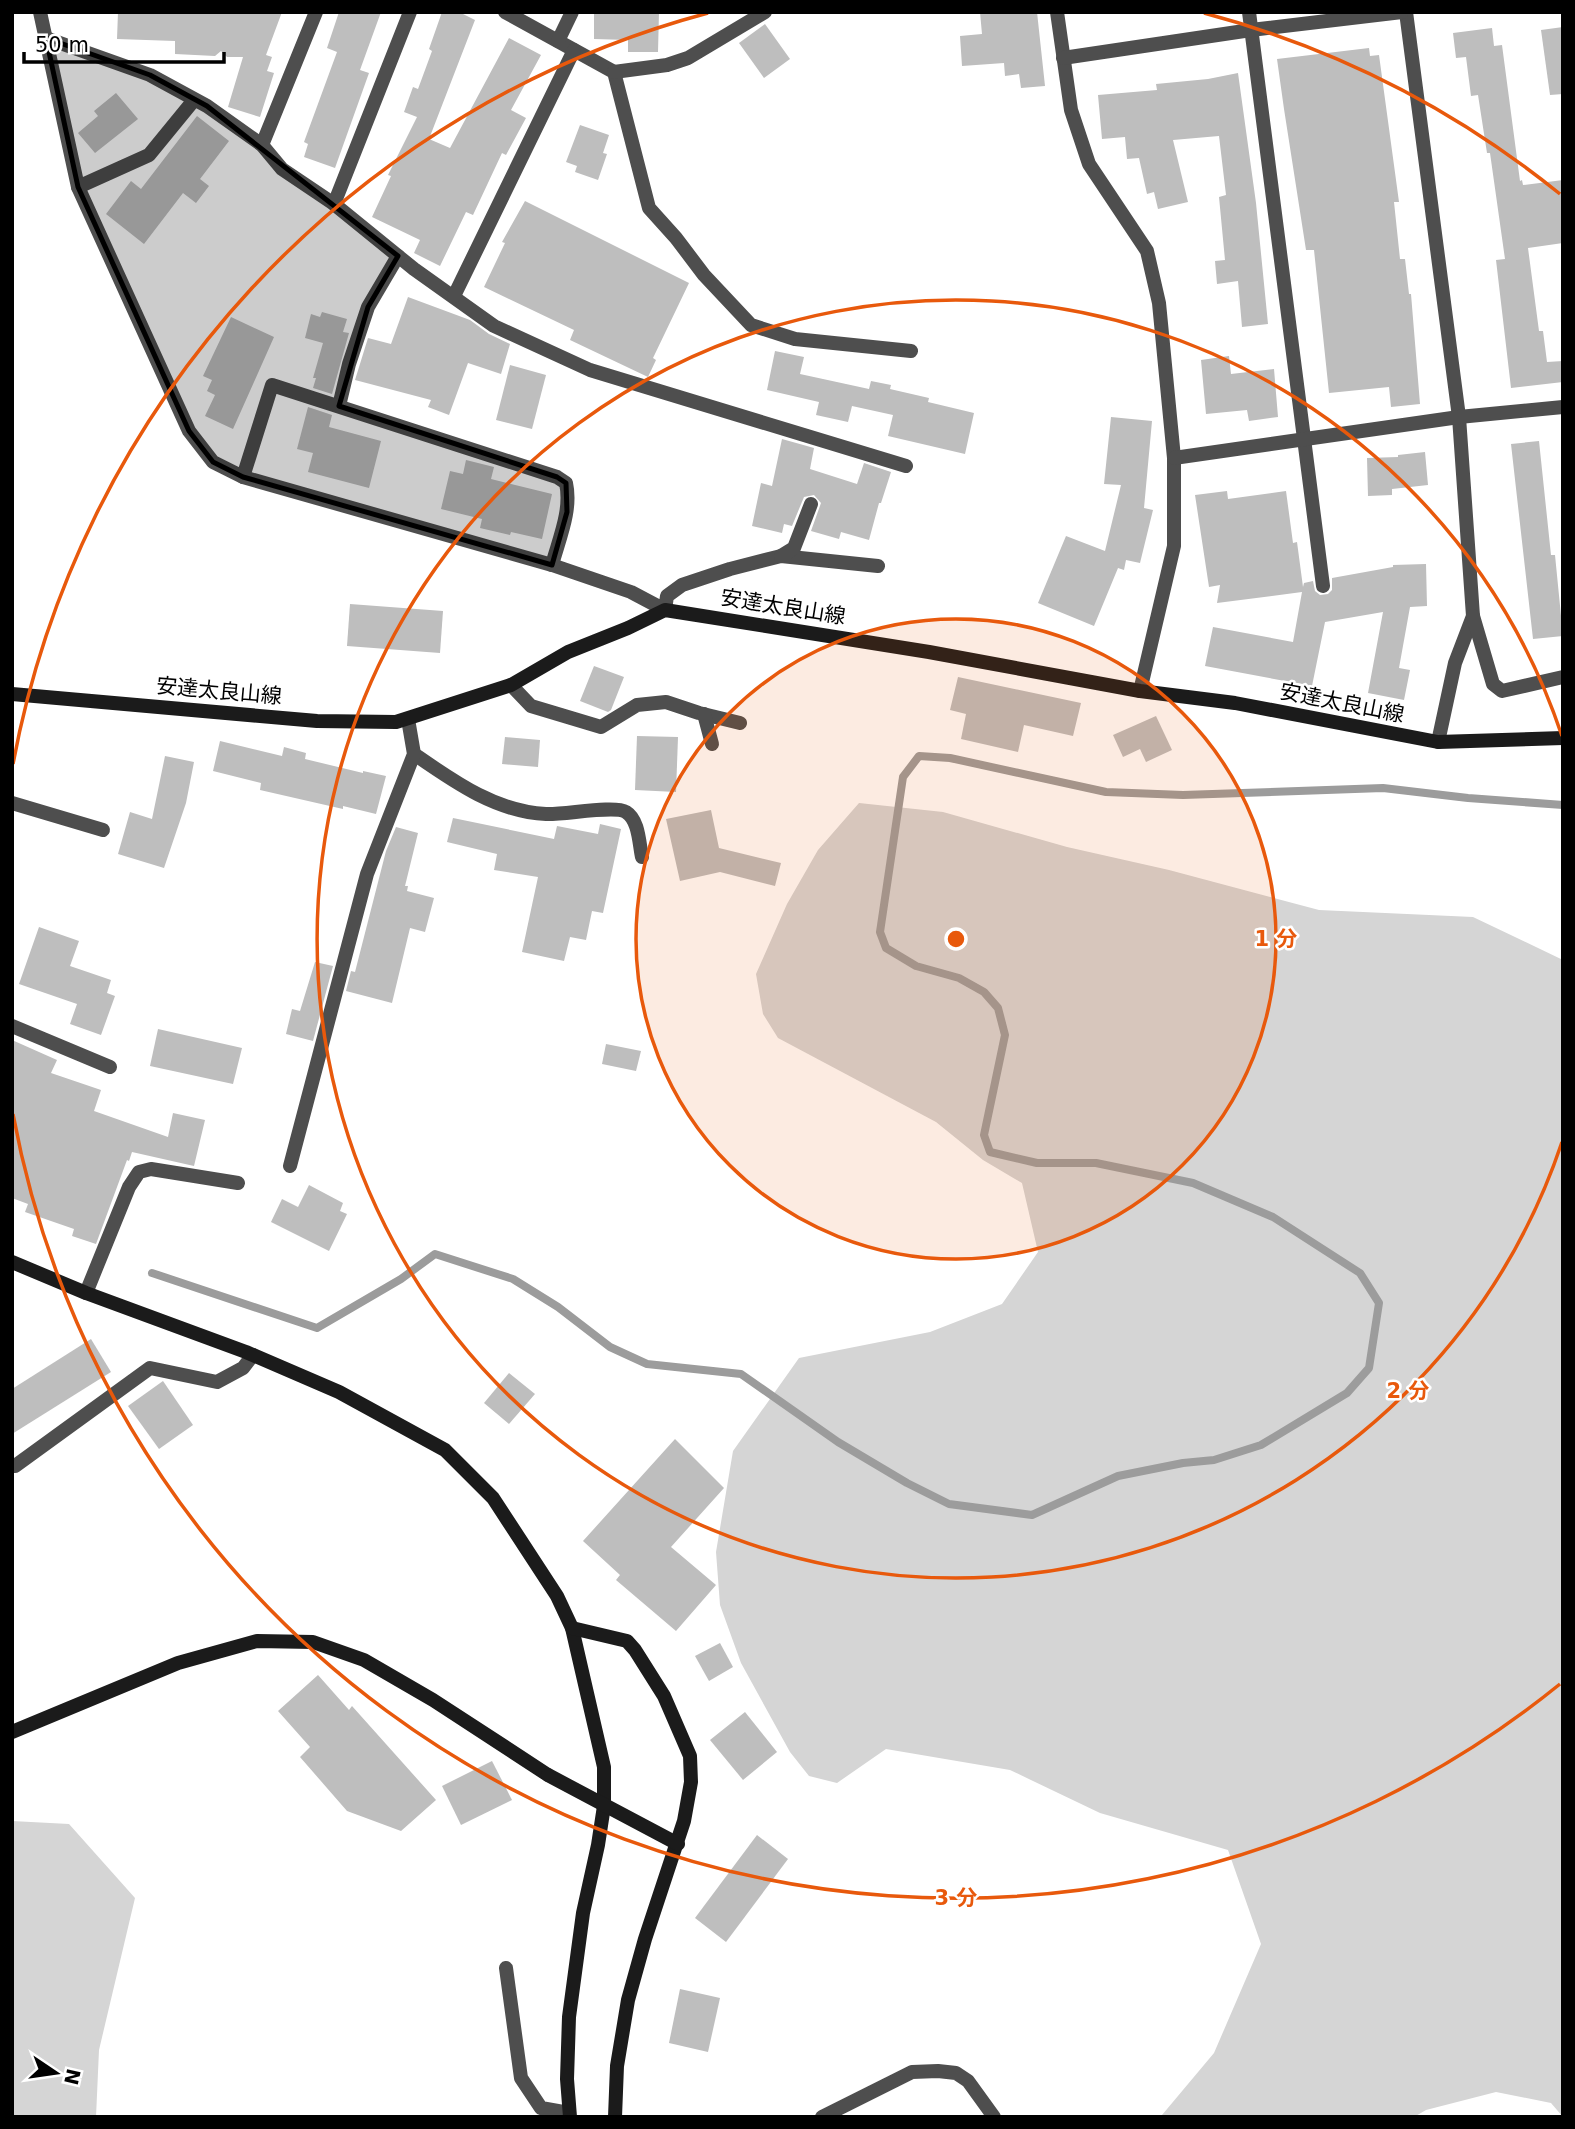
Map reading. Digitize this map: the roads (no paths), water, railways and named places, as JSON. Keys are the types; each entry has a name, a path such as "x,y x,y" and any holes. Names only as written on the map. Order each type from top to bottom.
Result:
{"street":[{"path":"40,12 78,187 189,431 213,462 243,477 552,565 631,592 665,610 667,596 682,585 781,556 794,548 811,504"},
{"path":"262,145 316,12"},
{"path":"334,204 410,12"},
{"path":"505,12 614,72 667,65 688,58 744,19 765,12"},
{"path":"558,41 572,12"},
{"path":"1057,12 1071,110 1089,164 1147,251 1159,303 1174,458 1174,546 1140,691"},
{"path":"1249,12 1323,586"},
{"path":"1063,58 1251,30 1404,12 1459,417 1473,616 1493,684 1503,691 1563,677"},
{"path":"46,38 150,75 194,100 262,145 282,169 334,204 398,256 494,326 590,370 906,466"},
{"path":"454,296 574,50"},
{"path":"614,72 649,208 704,275 751,325 794,339 911,351"},
{"path":"78,187 149,155 194,100"},
{"path":"339,406 349,364 368,307 398,256"},
{"path":"243,477 272,384 557,477 566,483 567,512 552,565"},
{"path":"1174,458 1459,417 1563,407"},
{"path":"781,556 878,566"},
{"name":"安達太良山線","path":"12,694 317,721 396,722 511,685 568,652 665,610 929,652 1140,691 1235,703 1438,742 1563,738"},
{"path":"1438,742 1455,663 1473,616"},
{"path":"511,685 531,706 601,727 637,705 666,702 704,715 740,723"},
{"path":"704,715 712,744"},
{"path":"289,1166 367,874 414,754 408,719"},
{"path":"414,754 452,780 502,806 544,814 584,813 612,808 625,811 634,819 642,857"},
{"path":"12,803 103,830"},
{"path":"12,1026 110,1067"},
{"path":"86,1293 129,1187 139,1172 151,1169 238,1183"},
{"path":"12,1262 86,1293 253,1355 339,1392 445,1450 493,1498 557,1596 572,1628 604,1767 604,1806 583,1913 570,2005 567,2079 569,2115 541,2108 521,2078 506,1968"},
{"path":"15,1466 150,1368 217,1382 243,1368 253,1355"},
{"path":"572,1628 627,1641 664,1696 690,1756 691,1782 678,1844 645,1940 628,2000 617,2067 615,2117"},
{"path":"12,1732 178,1663 257,1641 313,1642 365,1660 433,1700 548,1775 678,1844"},
{"path":"822,2117 912,2071 938,2071 956,2073 968,2081 994,2117"}],"waterway":[{"path":"152,1273 317,1328 401,1279 435,1254 513,1279 558,1307 610,1347 647,1364 741,1374 838,1442 907,1483 949,1504 1032,1515 1118,1476 1183,1463 1214,1460 1261,1445 1347,1393 1369,1368 1379,1303 1360,1273 1273,1217 1193,1183 1096,1163 1037,1163 990,1152 984,1135 1005,1035 998,1008 984,992 959,978 916,966 886,948 880,932 903,777 919,756 950,758 1106,792 1183,795 1383,788 1563,805"}]}
